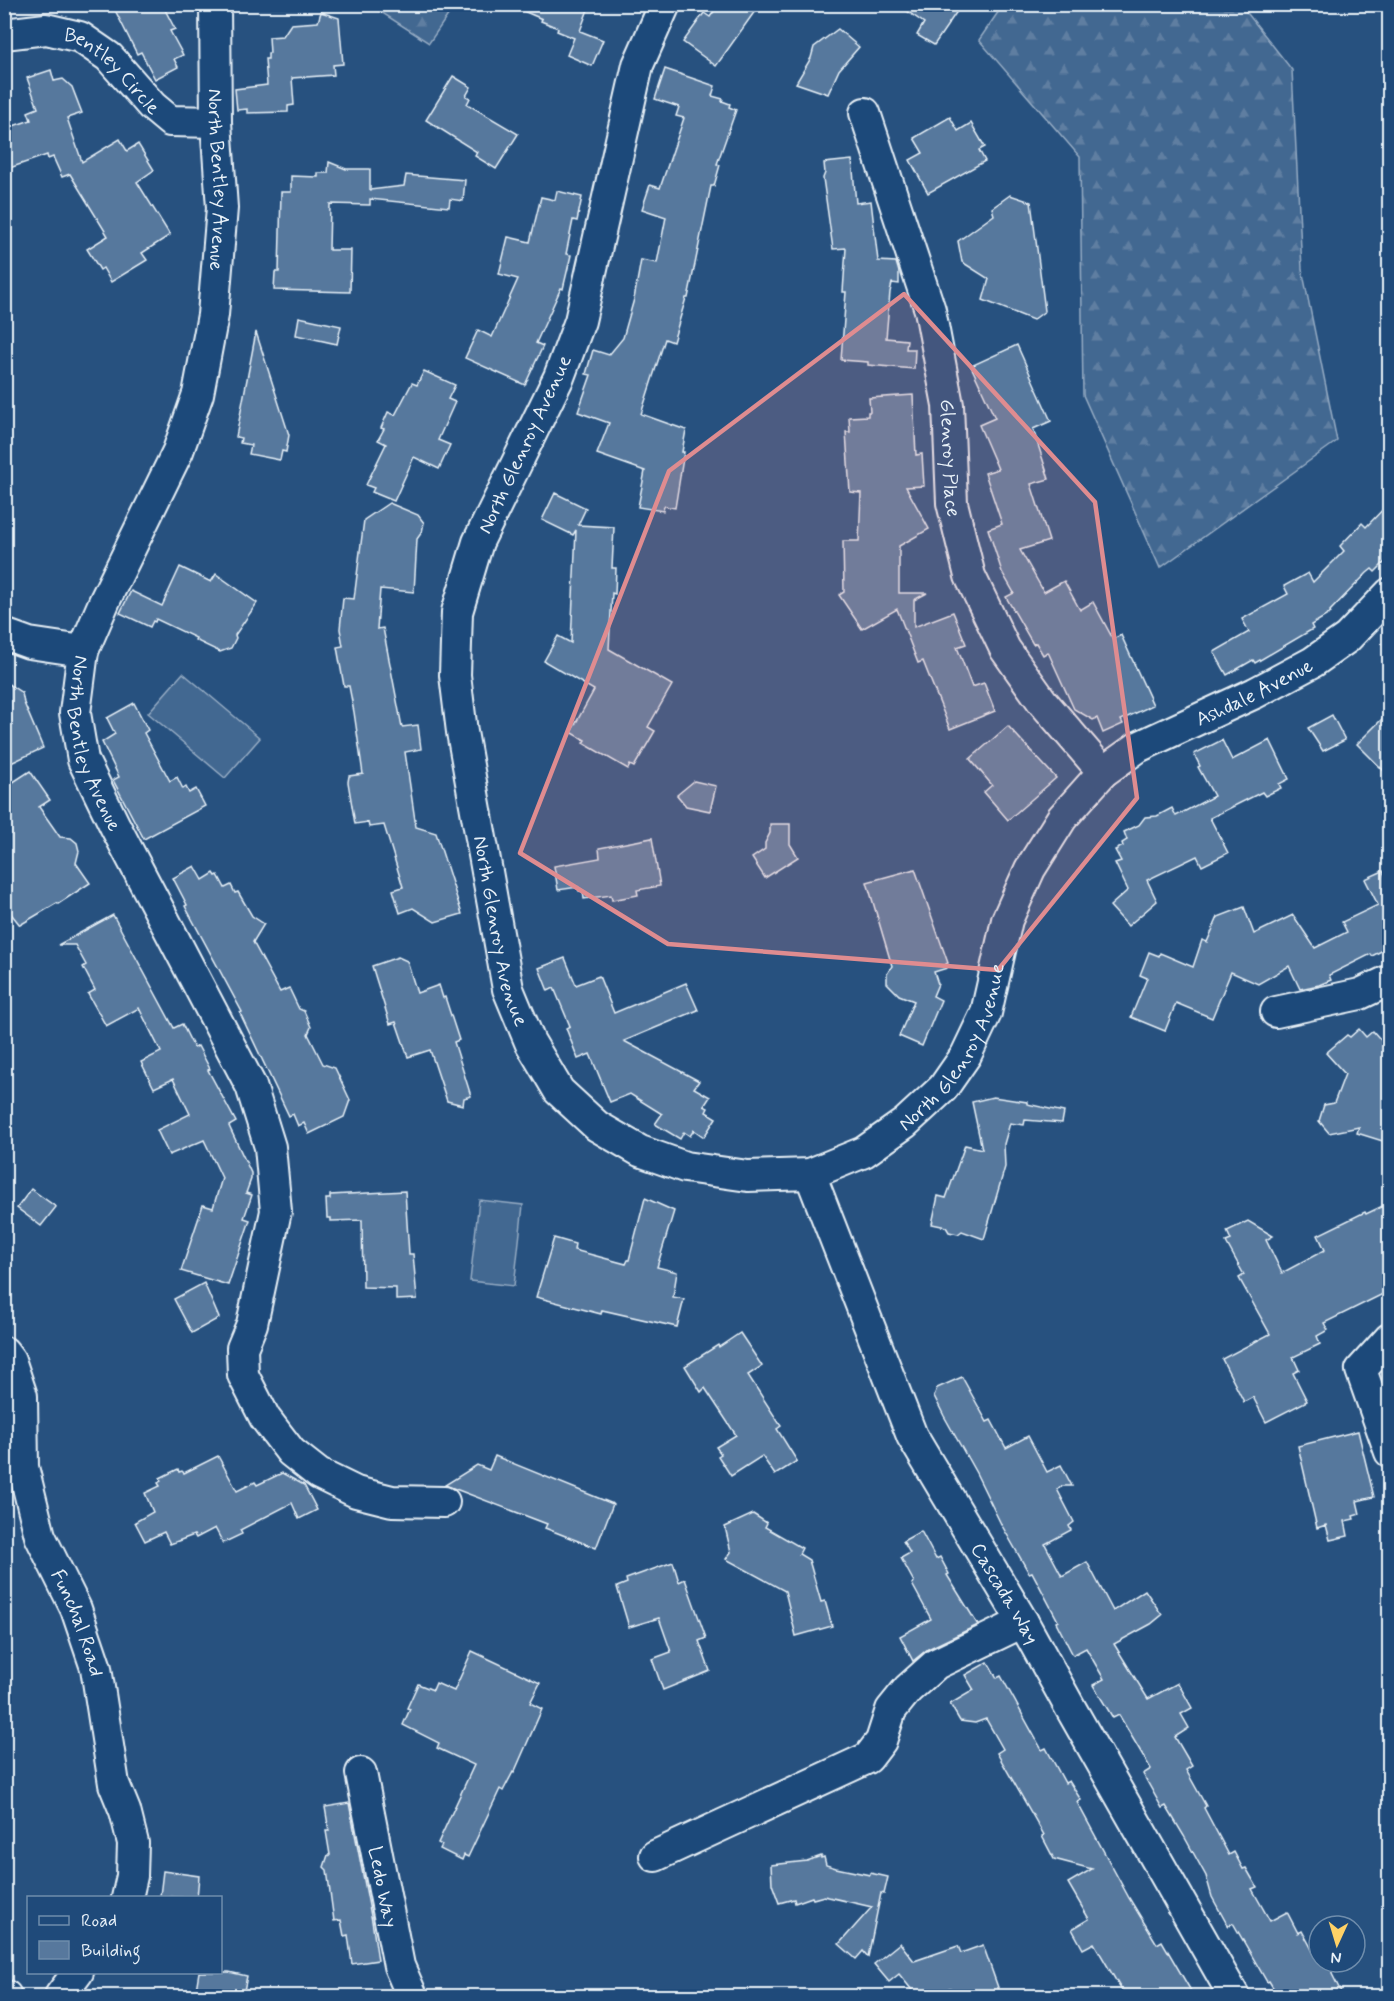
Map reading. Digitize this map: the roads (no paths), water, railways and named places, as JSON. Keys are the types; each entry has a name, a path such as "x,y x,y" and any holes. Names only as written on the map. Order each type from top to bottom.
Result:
{"street":[{"name":"North Bentley Avenue","path":"215,4 216,122 222,208 213,315 198,394 178,451 105,600 83,651 75,713 83,760 250,1086 270,1147 276,1211 252,1324 242,1347 243,1375 266,1418 291,1452 319,1474 356,1492 393,1502 444,1502"},
{"name":"North Glenroy Avenue","path":"665,4 638,65 580,321 559,377 478,542 457,612 455,675 462,732 508,989 530,1041 559,1090 597,1126 640,1151 685,1167 748,1176 810,1174 864,1152 905,1123 943,1088 966,1055 986,1013 1007,920 1030,869 1062,818 1102,772"},
{"name":"Bentley Circle","path":"4,34 46,29 80,37 110,57 152,105 170,121 216,122"},
{"name":"Glenroy Place","path":"865,113 930,309 948,405 952,504 970,576 1005,649 1042,701 1102,772"},
{"name":"Ashdale Avenue","path":"1102,772 1138,747 1255,693 1313,662 1347,638 1389,593"},
{"path":"4,634 29,642 83,651"},
{"path":"1276,1012 1360,993 1389,981"},
{"name":"Cascada Way","path":"810,1174 912,1436 1023,1622 1234,1996"},
{"path":"1389,1338 1361,1370 1389,1452"},
{"name":"Funchal Road","path":"4,1352 10,1360 22,1396 23,1467 40,1536 76,1609 96,1668 114,1784 125,1810 133,1844 132,1876 127,1896"},
{"path":"656,1856 868,1758 881,1741 891,1710 908,1689 936,1664 1023,1622"},
{"name":"Ledo Way","path":"361,1773 399,1966 412,1996"},
{"path":"60,1996 76,1974"}]}
